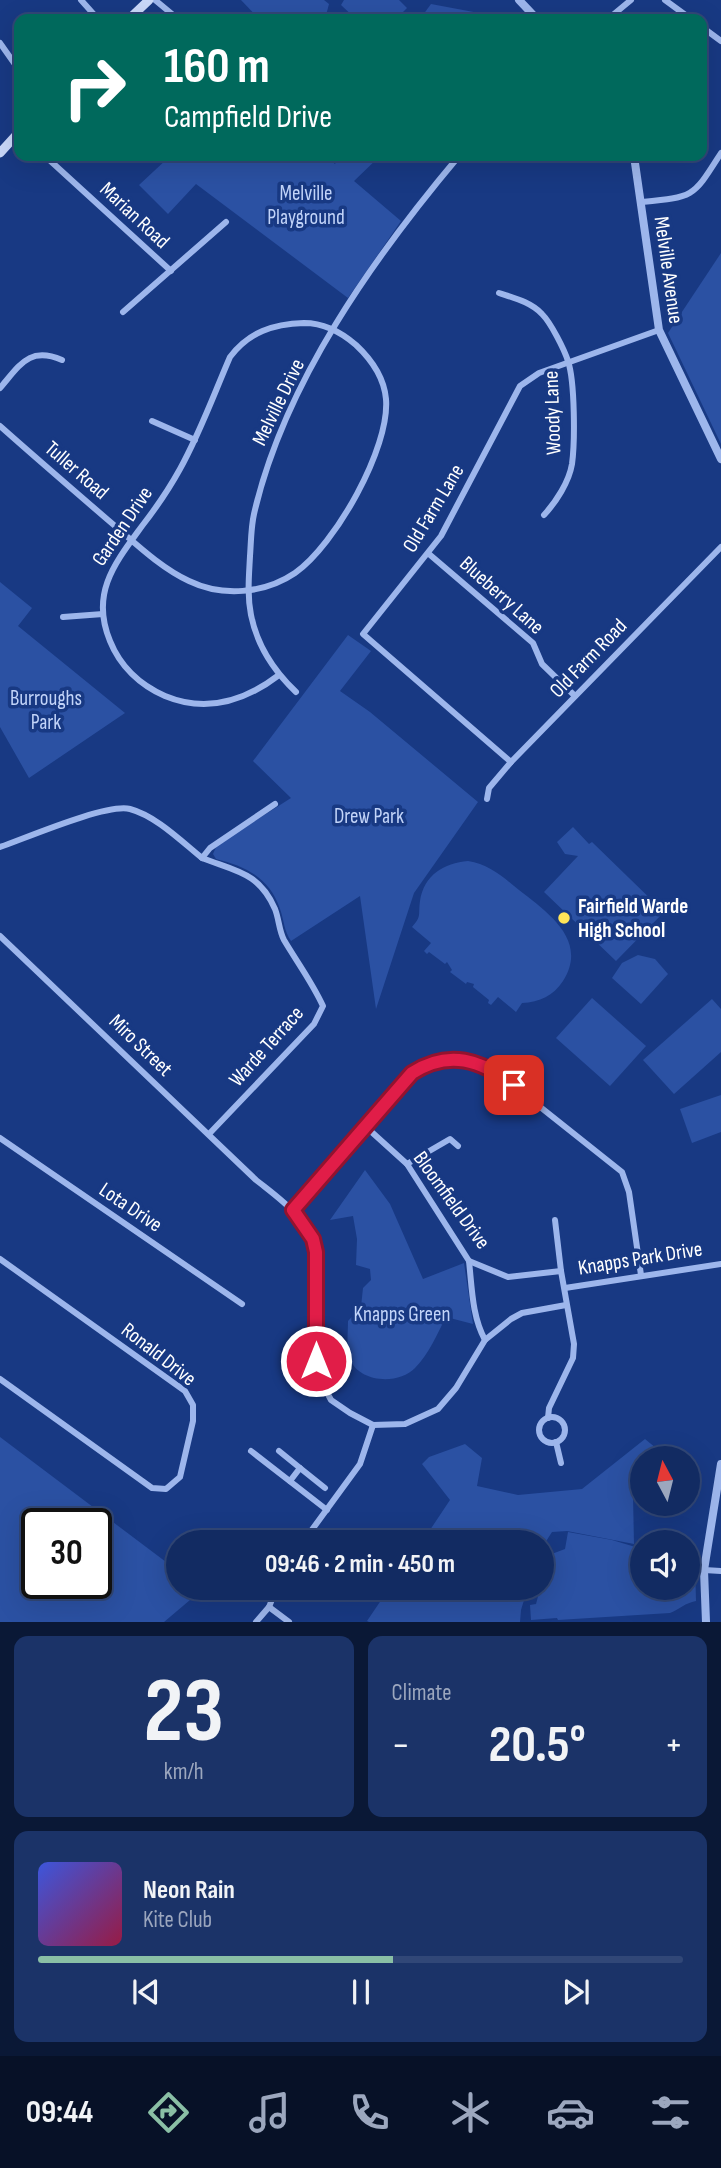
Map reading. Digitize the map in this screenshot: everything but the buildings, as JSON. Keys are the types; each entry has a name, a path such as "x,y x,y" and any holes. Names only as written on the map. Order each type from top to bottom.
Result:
{"main road":[{"path":"135,14 149,0"},
{"path":"0,153 14,138"}],"street":[{"path":"81,0 94,14"},
{"path":"155,0 172,14"},
{"path":"519,0 532,14"},
{"path":"614,14 631,0"},
{"path":"665,0 684,14"},
{"path":"0,43 14,63"},
{"path":"642,202 688,195 699,187 721,153"},
{"name":"Marian Road","path":"51,161 171,271"},
{"name":"Melville Drive","path":"296,692 279,675 258,637 247,592 253,517 269,458 298,395 334,329 422,200 455,161"},
{"name":"Melville Avenue","path":"636,161 659,330 721,459"},
{"path":"123,313 226,222"},
{"name":"Woody Lane","path":"499,293 530,304 544,316 568,362 571,374 572,466 556,502 544,515"},
{"name":"Garden Drive","path":"279,675 239,698 206,705 183,702 163,695 128,671 114,652 105,631 105,585 114,563 168,489 195,440 230,357 245,340 261,330 283,324 310,323 334,329"},
{"path":"247,592 276,583 295,573 309,559 331,534 363,484 375,454 386,410 383,383 371,359 344,334 334,329"},
{"name":"Old Farm Lane","path":"511,762 363,634 442,536 520,386 539,373 659,330"},
{"path":"0,388 24,360 41,353 62,360"},
{"path":"152,421 195,440"},
{"name":"Tuller Road","path":"0,426 131,540 190,581 224,590 247,592"},
{"name":"Old Farm Road","path":"487,799 489,788 511,762 721,547"},
{"name":"Blueberry Lane","path":"429,554 533,643 542,664 575,696"},
{"path":"63,617 103,614"},
{"path":"202,858 210,848 275,804"},
{"name":"Warde Terrace","path":"0,847 108,810 128,808 142,813 202,858 243,872 260,885 278,916 282,937 308,975 323,1006 314,1024 209,1134"},
{"name":"Miro Street","path":"0,936 256,1180 293,1210 313,1239 316,1252 316,1361 321,1381 331,1399 373,1425"},
{"path":"293,1210 412,1073 439,1060 472,1061 495,1070 622,1172 629,1192 640,1275"},
{"name":"Bloomfield Drive","path":"365,1126 407,1164 469,1261 508,1276 561,1271"},
{"name":"Lota Drive","path":"0,1138 242,1304"},
{"path":"407,1164 450,1139 458,1146"},
{"path":"548,1418 549,1408 573,1358 555,1220"},
{"name":"Ronald Drive","path":"0,1259 185,1391 193,1405 193,1421 180,1477 166,1489 152,1488 0,1379"},
{"path":"469,1261 478,1327 485,1340"},
{"name":"Knapps Park Drive","path":"565,1288 721,1264"},
{"path":"312,1530 360,1464 373,1425 405,1424 438,1409 456,1388 485,1340 511,1319 522,1314 566,1305"},
{"path":"548,1418 556,1418 564,1427 564,1435 556,1442 548,1442 540,1433 540,1424 548,1418"},
{"path":"556,1442 561,1462"},
{"path":"251,1451 327,1510"},
{"path":"279,1451 324,1488"},
{"path":"706,1622 704,1570 721,1464"},
{"path":"290,1481 300,1468"},
{"path":"704,1570 721,1571"},
{"path":"256,1622 271,1600"},
{"path":"268,1607 289,1622"}],"green space":[{"path":"241,0 324,0 329,4 326,14 254,14"},
{"path":"344,0 399,0 407,8 401,14 351,14 341,5"},
{"path":"431,4 480,14 424,14"},
{"name":"Melville Playground","path":"165,161 331,161 335,164 337,161 375,161 354,181 401,221 348,298 196,184 168,214 139,185"},
{"path":"721,253 721,444 668,333"},
{"name":"Burroughs Park","path":"0,582 32,608 18,626 125,713 29,778 0,727"},
{"name":"Drew Park","path":"348,635 371,651 340,691 370,712 478,802 414,893 376,1009 360,896 291,941 276,898 263,881 237,865 216,859 213,854 217,845 291,798 253,761"},
{"path":"573,827 664,912 616,961 544,892 578,856 565,854 557,842"},
{"path":"468,861 489,868 507,880 552,918 568,940 570,966 563,981 546,997 522,1003 516,1012 498,997 491,1005 489,1000 473,987 474,984 466,984 450,972 452,970 447,962 445,964 429,952 427,954 424,951 431,943 412,927 418,918 422,892 431,877 451,864"},
{"path":"638,955 655,959 668,974 641,1004 612,978 622,963"},
{"path":"592,998 646,1046 610,1086 556,1038"},
{"path":"712,999 721,1009 721,1052 674,1094 643,1060"},
{"path":"721,1095 721,1132 692,1143 680,1109"},
{"name":"Knapps Green","path":"365,1170 390,1204 423,1279 464,1263 473,1324 446,1317 429,1350 415,1368 390,1379 370,1377 362,1373 350,1359 348,1321 361,1307 363,1288 371,1280 370,1269 356,1265 357,1239 353,1216 330,1220"},
{"path":"0,1437 94,1508 21,1508 21,1599 112,1599 112,1521 166,1562 166,1600 190,1600 164,1622 0,1622"},
{"path":"645,1439 653,1446 636,1446"},
{"path":"465,1444 482,1458 477,1486 518,1495 582,1489 630,1451 630,1516 633,1516 634,1530 630,1530 630,1543 554,1530 430,1530 450,1500 422,1464 429,1457"},
{"path":"568,1532 630,1545 630,1600 696,1601 670,1613 531,1620 530,1605 536,1604 537,1600 554,1600 554,1553 565,1549"},
{"path":"381,1600 524,1600 520,1622 367,1621"}],"place":[{"name":"Fairfield Warde High School","path":"564,918"}],"route":[{"path":"316,1361 316,1252 307,1228 293,1210 412,1073 424,1065 439,1060 472,1061 495,1070 514,1085"}]}
